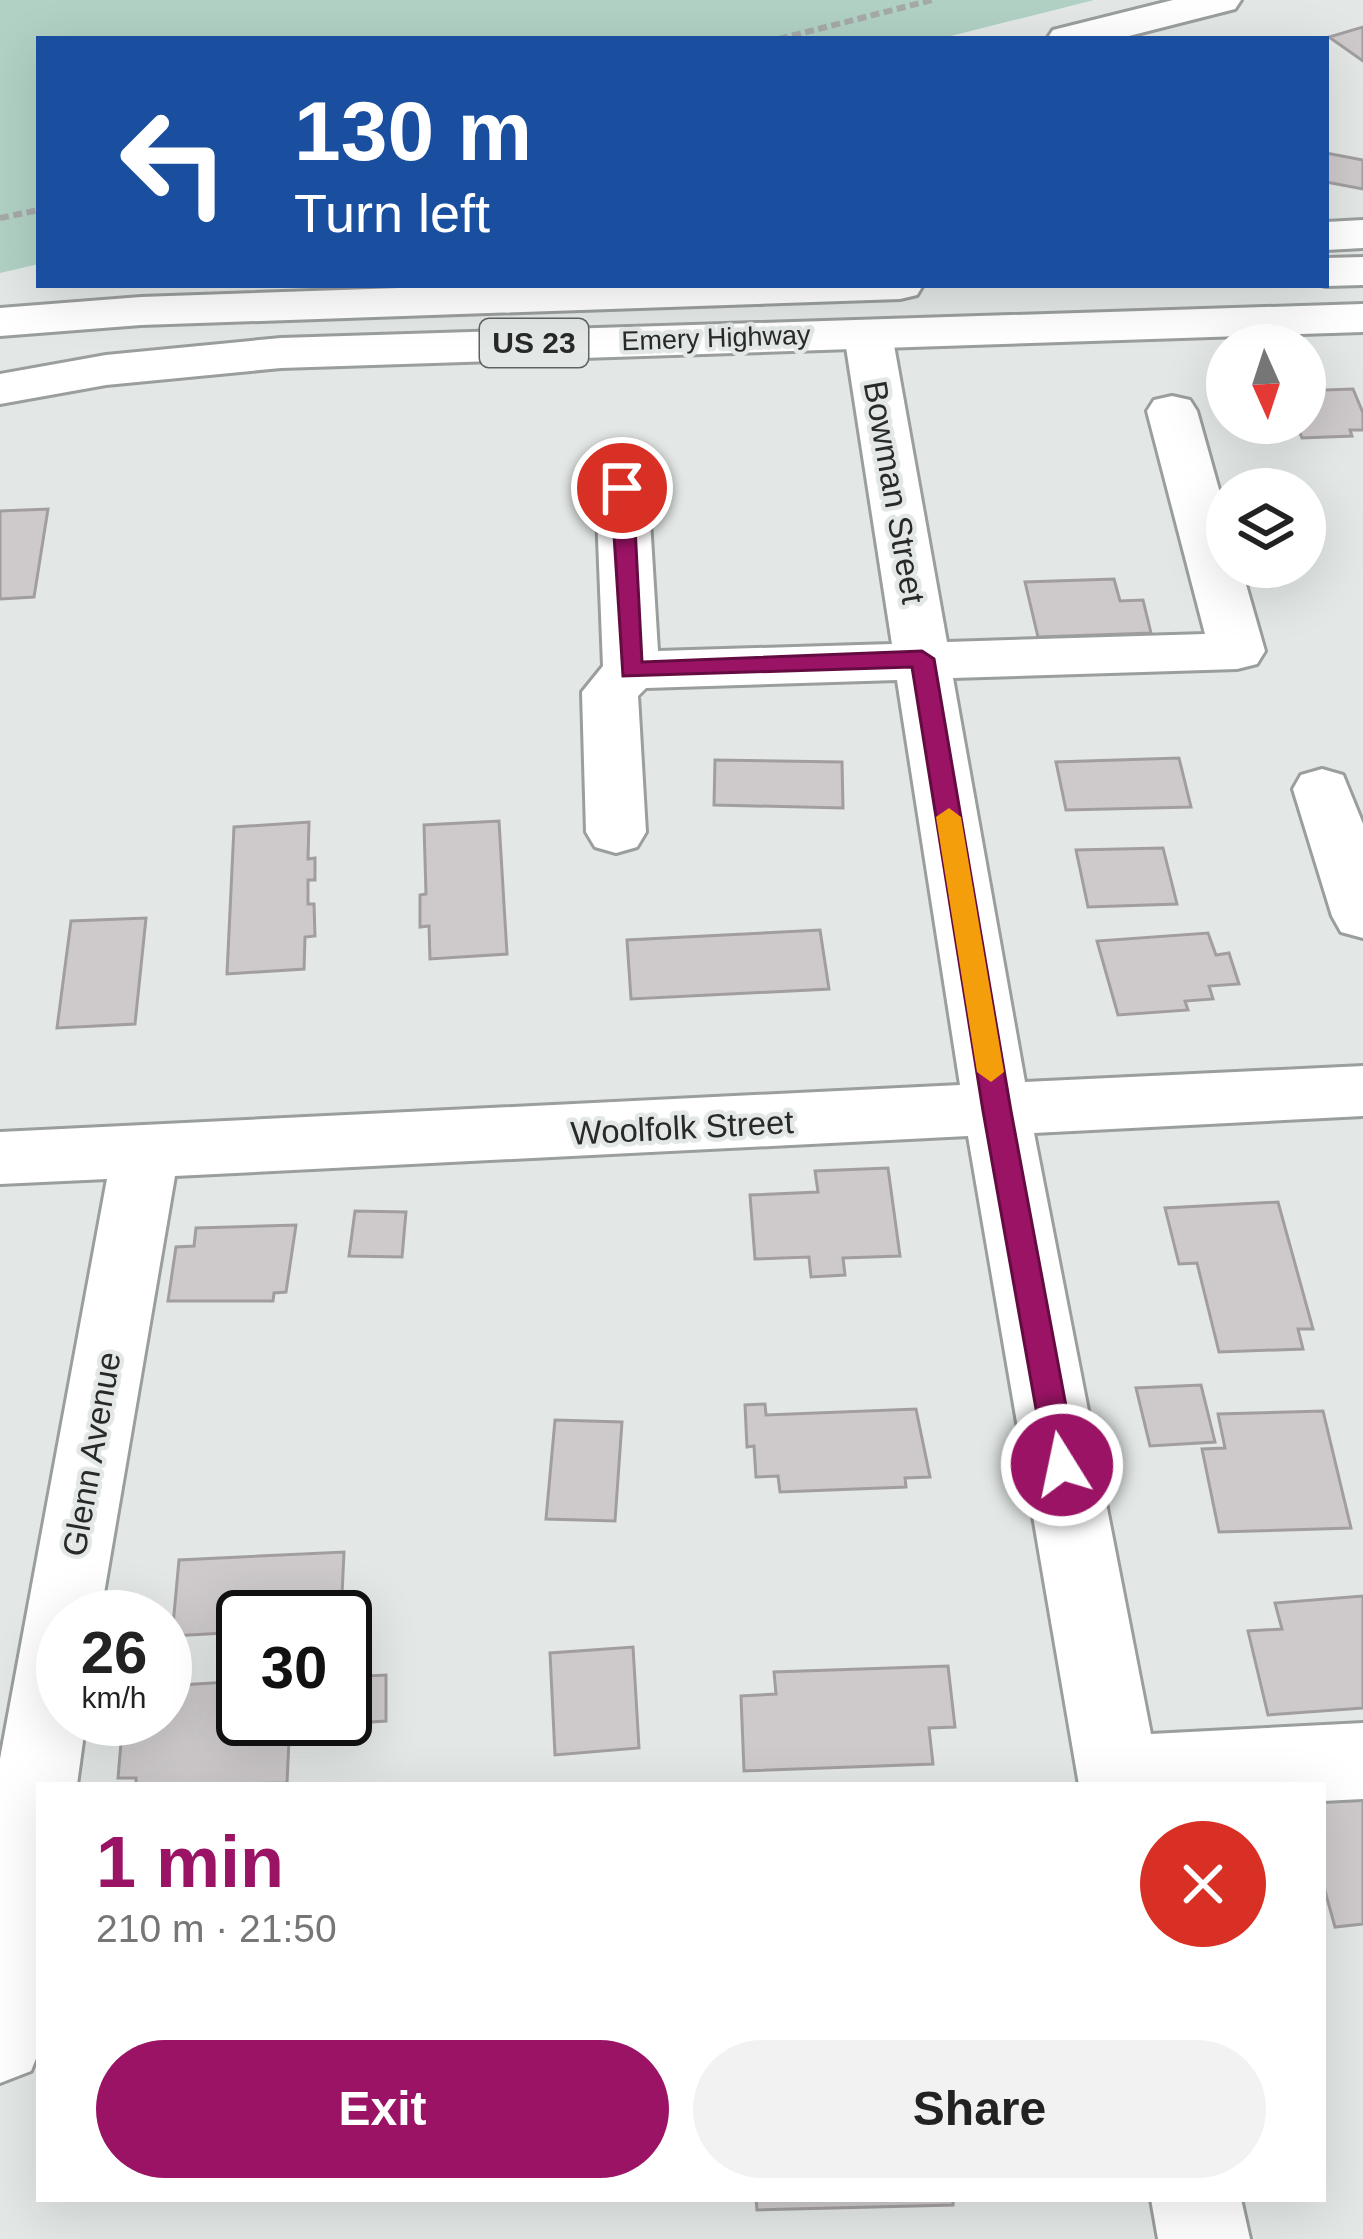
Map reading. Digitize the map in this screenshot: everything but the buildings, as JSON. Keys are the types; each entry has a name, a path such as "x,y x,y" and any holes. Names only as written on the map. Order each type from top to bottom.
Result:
{"main road":[{"path":"1081,36 1221,0"},
{"path":"1329,236 1363,234"},
{"path":"1329,272 1363,271"},
{"name":"Emery Highway","path":"0,322 302,305 1363,319"},
{"name":"Emery Highway","path":"0,389 106,370 261,354 884,310"},
{"name":"Bowman Street","path":"884,310 922,659 997,1111 1119,1779"},
{"path":"616,832 610,692 631,670 1237,651 1172,411"},
{"path":"622,488 631,670"},
{"path":"1322,789 1363,916"},
{"name":"Woolfolk Street","path":"0,1158 1363,1091"},
{"name":"Glenn Avenue","path":"37,1782 56,1648 145,1154"},
{"path":"1119,1779 1363,1761"},
{"name":"Glenn Avenue","path":"0,2040 36,1788"},
{"path":"1197,2202 1204,2239"}],"path":[{"path":"790,36 932,0"},
{"path":"0,218 36,211"}],"green space":[{"path":"0,0 1094,0 951,36 36,36 36,265 0,273"}],"slow traffic":[{"path":"949,817 991,1072"}],"route":[{"path":"622,488 631,670 922,659 1062,1465"}]}
